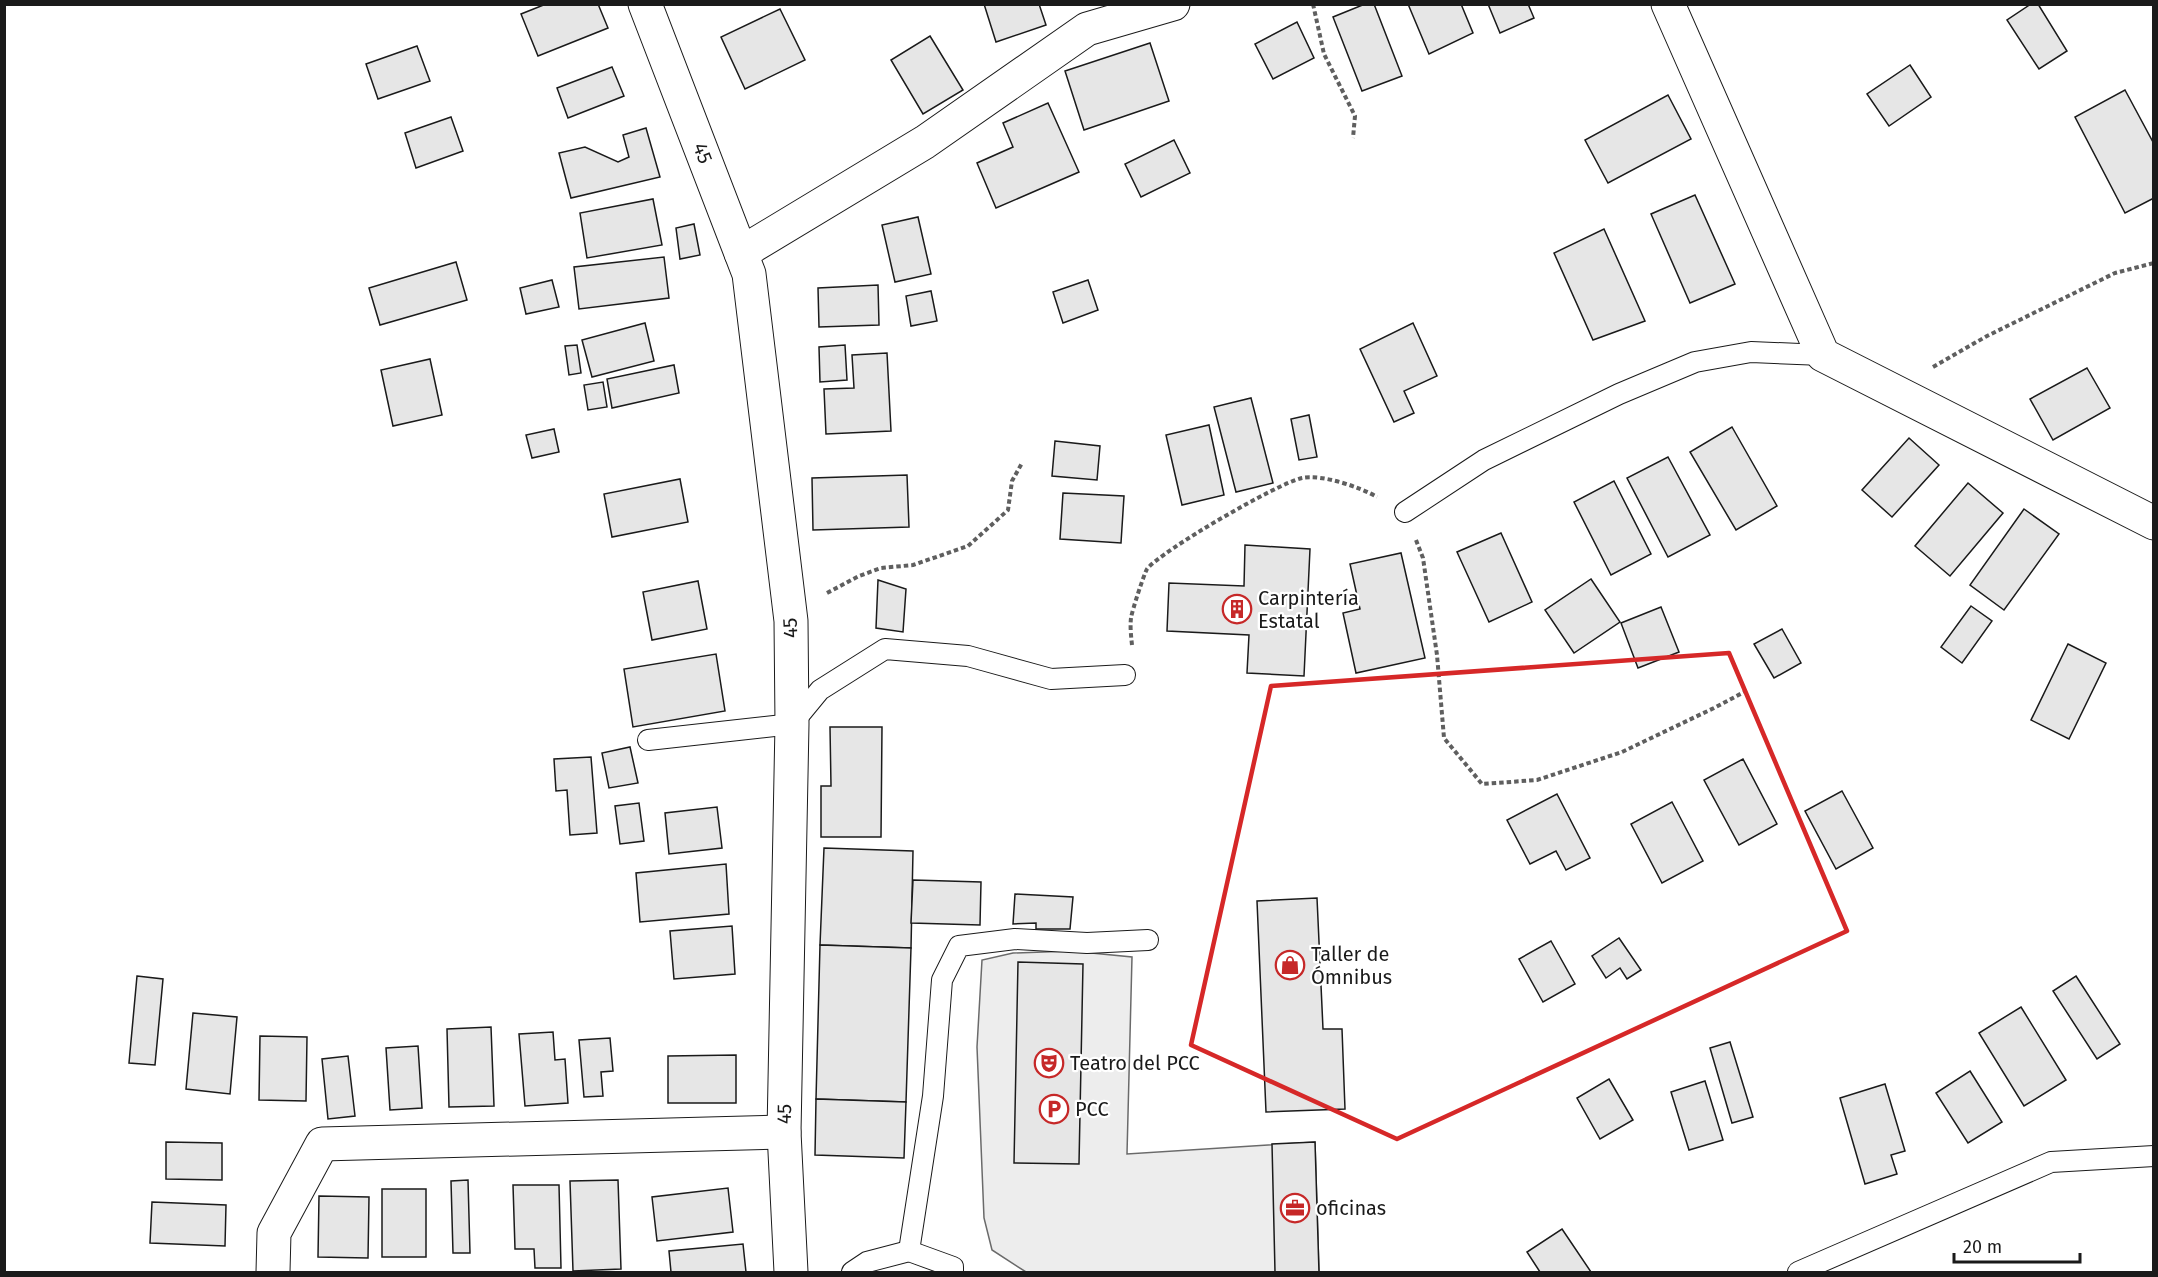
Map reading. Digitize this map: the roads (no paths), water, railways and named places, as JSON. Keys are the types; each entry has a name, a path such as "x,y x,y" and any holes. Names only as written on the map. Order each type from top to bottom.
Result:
{"street":[{"name":"45","path":"645,4 749,274 791,621 792,724 784,1132 791,1272"},
{"path":"741,253 925,142 1087,29 1173,4"},
{"path":"1668,4 1823,355 2154,523"},
{"path":"273,1272 274,1233 322,1144 784,1132"}],"lane":[{"path":"1405,512 1484,460 1619,394 1695,362 1751,352 1823,355"},
{"path":"648,740 792,724 820,690 885,649 968,656 1051,679 1125,675"},
{"path":"909,1251 933,1096 942,980 959,946 1015,939 1087,943 1148,940"},
{"path":"1798,1272 2051,1162 2154,1156"},
{"path":"852,1272 867,1262 909,1251 953,1268 953,1272"}],"place":[{"name":"Carpintería Estatal","path":"1237,609"},
{"name":"Taller de Ómnibus","path":"1290,965"},
{"name":"Teatro del PCC","path":"1049,1063"},
{"name":"PCC","path":"1054,1109"},
{"name":"oficinas","path":"1295,1208"}]}
